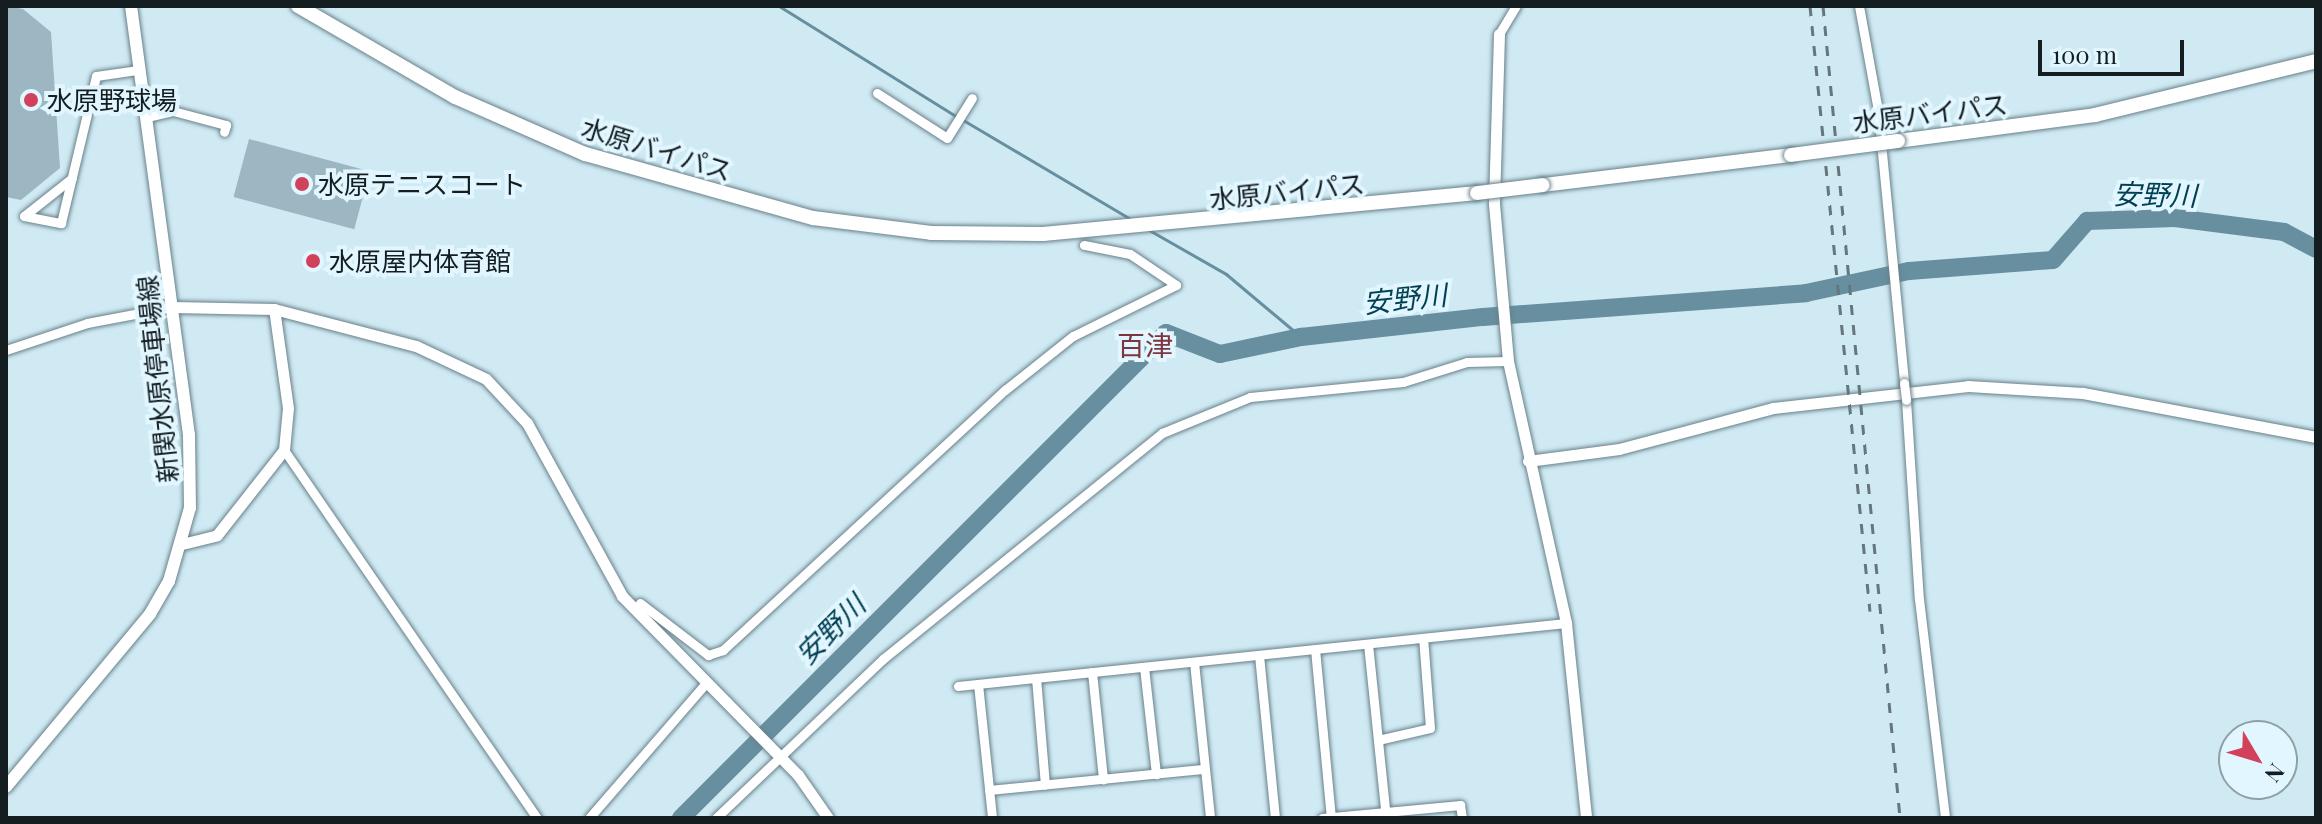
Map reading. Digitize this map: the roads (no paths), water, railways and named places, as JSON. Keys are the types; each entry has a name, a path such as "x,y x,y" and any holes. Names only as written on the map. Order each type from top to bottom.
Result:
{"highway":[{"name":"水原バイパス","path":"298,6 515,125 678,184 813,218 931,233 1043,234 1284,217 1791,155 2095,115 2316,61"}],"main road":[{"name":"新関水原停車場線","path":"6,787 150,614 182,544 192,471 131,6"}],"street":[{"path":"1516,6 1499,38 1498,248 1508,361 1566,623 1586,818"},
{"path":"1859,6 1889,215 1906,400 1919,599 1945,818"},
{"path":"72,178 24,216 61,223 72,178 96,76 137,70"},
{"path":"877,93 947,138 972,98"},
{"path":"147,117 173,111 226,125 224,132"},
{"path":"640,603 704,653 723,650 1005,390 1073,336 1176,285 1130,254 1084,245"},
{"path":"6,350 87,323 172,307 274,309 464,362 509,398 622,596 775,752 828,818"},
{"path":"182,544 217,535 284,450 288,408 274,309"},
{"path":"716,818 775,752 883,659 1162,433 1250,397 1403,382 1467,362 1508,361"},
{"path":"1528,461 1619,449 1773,408 1968,386 2083,393 2316,437"},
{"path":"284,450 537,818"},
{"path":"958,686 1566,623"},
{"path":"1378,740 1430,728 1423,638"},
{"path":"1368,644 1386,815"},
{"path":"1315,649 1331,818"},
{"path":"1259,655 1275,818"},
{"path":"1194,662 1210,818"},
{"path":"1144,667 1156,774"},
{"path":"1092,672 1103,779"},
{"path":"1036,678 1045,785"},
{"path":"978,684 992,818"},
{"path":"589,818 710,688"},
{"path":"989,790 1205,769"},
{"path":"1322,818 1386,815 1460,805 1462,818"}],"waterway":[{"path":"779,6 956,116"},
{"path":"963,120 1132,220"},
{"name":"安野川","path":"681,818 1166,333 1220,354 1301,337 1483,317 1806,293 1909,271 2053,260 2087,221 2175,218 2284,232 2316,249"},
{"path":"1149,230 1226,274 1301,337"}],"railway":[{"path":"1810,6 1870,611"},
{"path":"1823,6 1900,818"}],"place":[{"name":"水原野球場","path":"31,100"},
{"name":"水原テニスコート","path":"302,184"},
{"name":"水原屋内体育館","path":"313,261"}],"district":[{"name":"百津","path":"1145,345"}]}
